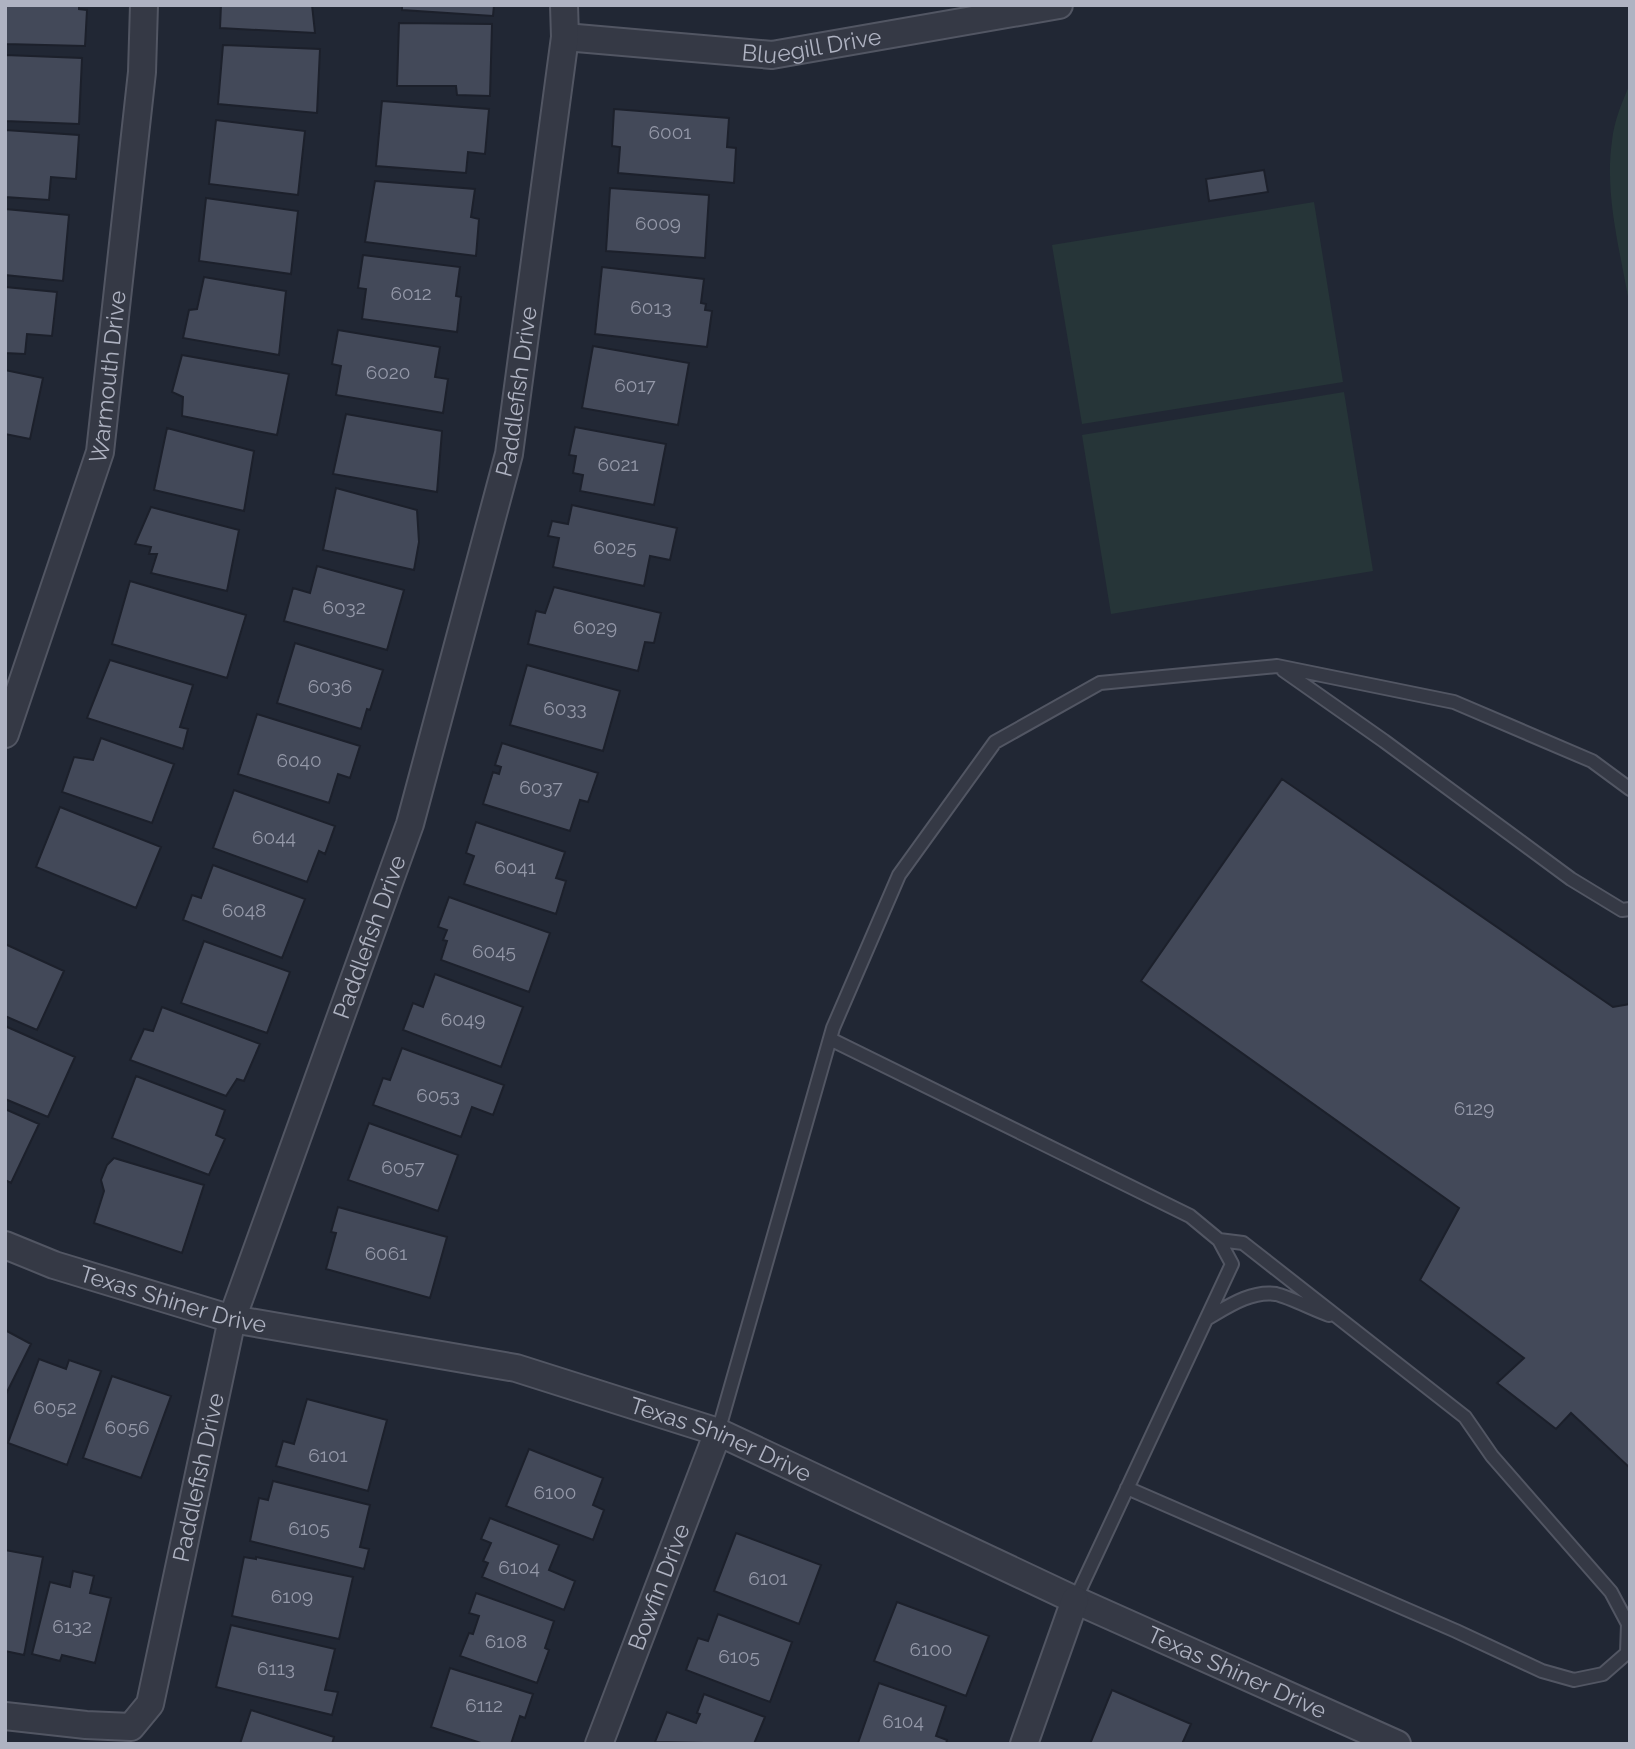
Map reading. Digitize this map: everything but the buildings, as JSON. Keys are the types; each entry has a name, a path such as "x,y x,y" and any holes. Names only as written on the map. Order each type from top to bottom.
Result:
{"street":[{"name":"Warmouth Drive","path":"5,734 100,452 142,72 144,5"},
{"name":"Paddlefish Drive","path":"5,1716 131,1727 150,1704 232,1319 410,824 509,454 565,37 564,5"},
{"name":"Bluegill Drive","path":"565,37 772,55 1028,8 1059,5"},
{"name":"Texas Shiner Drive","path":"5,1245 54,1265 232,1319 516,1368 718,1432 1075,1600 1397,1744"},
{"name":"Bowfin Drive","path":"599,1744 718,1432"},
{"path":"1024,1744 1075,1600"}],"lane":[{"path":"1277,666 1571,879 1622,910 1630,909"},
{"path":"718,1432 830,1040 899,875 995,742 1100,683 1277,666 1454,702 1592,761 1630,789"},
{"path":"830,1040 1190,1216 1219,1240 1232,1264 1075,1600"},
{"path":"1127,1488 1456,1630 1542,1671 1574,1680 1603,1674 1627,1653 1628,1624 1611,1592 1492,1456 1465,1417 1243,1243 1219,1240"},
{"path":"1208,1318 1254,1295 1276,1294 1339,1318"}],"shaded area":[{"path":"1630,84 1630,308 1612,203 1610,161 1615,126"},
{"path":"1314,202 1343,382 1082,424 1052,245"},
{"path":"1344,392 1373,571 1111,614 1082,435"}]}
